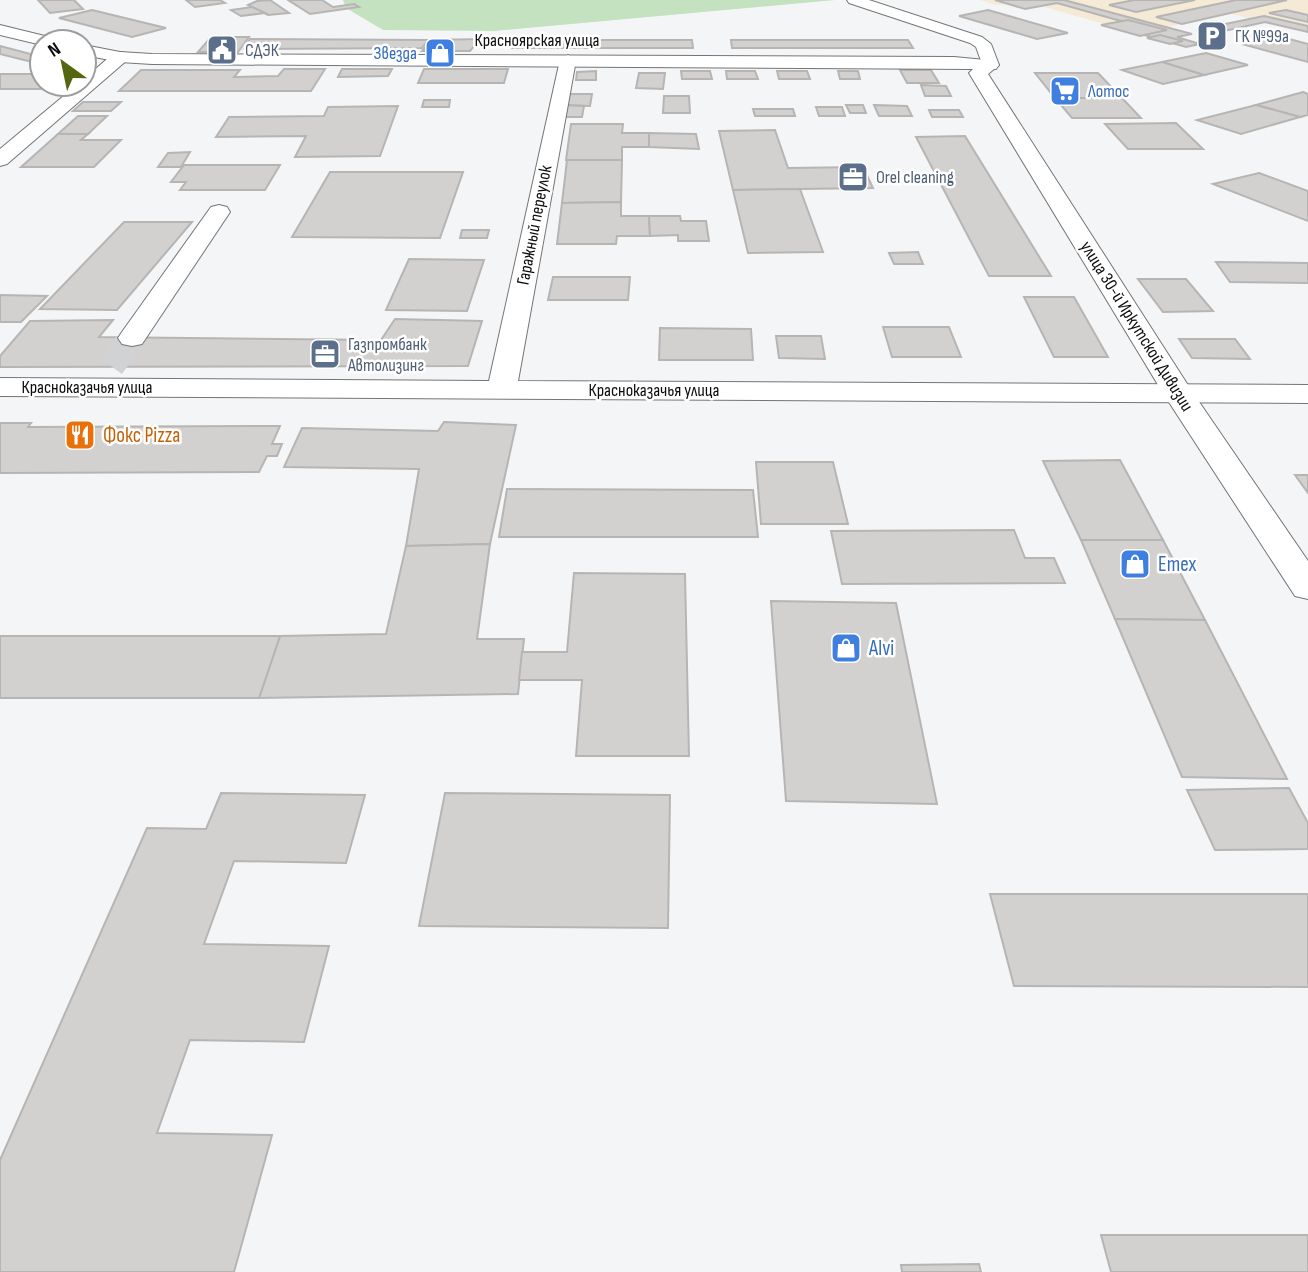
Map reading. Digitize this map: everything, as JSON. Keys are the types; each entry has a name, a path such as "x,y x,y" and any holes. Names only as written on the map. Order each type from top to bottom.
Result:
{"street":[{"path":"854,0 976,40 983,44 990,65"},
{"path":"0,30 28,37"},
{"name":"Красноярская улица","path":"98,53 120,57 954,62 990,65"},
{"path":"0,160 120,57"},
{"name":"Гаражный переулок","path":"502,390 568,61"},
{"name":"улица 30-й Иркутской Дивизии","path":"990,65 978,73 1178,393 1308,588"},
{"path":"132,338 219,212"},
{"name":"Красноказачья улица","path":"0,387 103,377 502,390 1308,394"}],"shaded area":[{"path":"980,0 1308,0 1308,33 1232,14 1163,28 1130,19 1104,24 1024,1 997,5"}],"green space":[{"path":"343,0 835,0 494,31 383,30 346,8"}],"building":[{"path":"38,0 74,0 83,9 50,13"},
{"path":"186,0 220,0 225,3 195,7"},
{"path":"270,0 289,13 268,15 248,5"},
{"path":"288,0 322,0 333,7 354,4 359,7 310,14"},
{"path":"995,0 1064,0 1192,34 1177,37 1200,44 1186,47 1113,26 1128,23 1057,3 1025,9"},
{"path":"1134,0 1195,0 1136,12 1109,5"},
{"path":"1236,0 1287,0 1182,24 1156,17"},
{"path":"252,7 265,13 241,16 231,10"},
{"path":"92,10 166,28 132,37 59,18"},
{"path":"988,10 1068,33 1037,39 959,16"},
{"path":"1286,10 1308,15 1308,22 1269,13"},
{"path":"1264,16 1308,26 1308,32 1265,22 1215,33 1201,29"},
{"path":"1128,20 1167,30 1140,36 1101,25"},
{"path":"1160,35 1183,41 1170,44 1147,38"},
{"path":"1278,36 1308,44 1308,62 1242,44"},
{"path":"211,37 249,37 238,52 198,52"},
{"path":"250,39 428,40 422,48 244,49"},
{"path":"480,39 470,51 422,51 431,40"},
{"path":"515,40 692,40 693,48 512,48"},
{"path":"731,40 908,40 913,48 732,48"},
{"path":"0,46 28,53 28,61 0,54"},
{"path":"1206,53 1248,65 1204,75 1162,62"},
{"path":"1162,62 1204,75 1163,84 1122,70"},
{"path":"284,69 325,69 311,91 119,91 141,70 240,70 234,77 278,76"},
{"path":"342,69 392,69 388,76 338,77"},
{"path":"424,69 508,69 504,83 418,83"},
{"path":"900,70 931,70 939,83 907,83"},
{"path":"596,71 596,80 576,80 577,72"},
{"path":"681,71 710,71 712,79 682,79"},
{"path":"726,71 755,71 758,79 727,79"},
{"path":"777,71 807,71 810,79 779,79"},
{"path":"838,71 858,71 860,79 840,79"},
{"path":"639,73 665,73 663,89 636,88"},
{"path":"1035,73 1098,73 1122,98 1055,98"},
{"path":"0,74 28,74 28,89 0,89"},
{"path":"921,85 946,86 951,96 925,96"},
{"path":"1303,92 1308,94 1308,115 1300,117 1256,105"},
{"path":"564,94 592,94 590,106 561,105"},
{"path":"664,96 689,96 690,113 663,113"},
{"path":"1055,98 1122,98 1141,118 1072,118"},
{"path":"424,100 450,100 449,107 422,107"},
{"path":"83,102 121,102 111,111 73,111"},
{"path":"561,105 584,106 582,117 558,117"},
{"path":"846,105 863,105 866,113 850,113"},
{"path":"874,105 907,106 912,116 879,116"},
{"path":"1256,105 1300,117 1241,134 1197,120"},
{"path":"398,106 380,156 295,157 306,136 216,137 229,117 324,116 328,107"},
{"path":"816,107 842,107 845,116 819,116"},
{"path":"753,109 793,109 795,116 755,116"},
{"path":"929,110 959,110 963,117 932,117"},
{"path":"78,116 107,116 88,134 58,134"},
{"path":"1176,123 1203,149 1128,149 1105,124"},
{"path":"571,124 623,124 622,133 649,133 649,147 622,147 622,160 566,160"},
{"path":"775,130 788,168 863,167 873,188 733,190 719,131"},
{"path":"649,133 696,134 699,149 649,147"},
{"path":"58,134 88,134 81,140 121,140 94,167 21,167"},
{"path":"965,136 1051,276 989,276 916,137"},
{"path":"190,152 181,167 158,167 168,153"},
{"path":"567,160 622,160 621,202 562,203"},
{"path":"184,165 280,165 265,190 180,190 186,182 171,182"},
{"path":"330,172 463,172 440,238 292,237"},
{"path":"1259,173 1308,191 1308,221 1213,184"},
{"path":"800,189 823,252 748,253 733,190"},
{"path":"621,202 621,216 649,216 650,236 617,236 616,244 557,244 562,203"},
{"path":"649,216 680,216 681,221 706,221 709,241 678,241 678,235 650,236"},
{"path":"124,222 192,222 117,310 40,309"},
{"path":"462,230 489,230 487,238 460,238"},
{"path":"918,252 923,264 894,264 889,253"},
{"path":"409,259 484,260 467,311 386,310"},
{"path":"1216,262 1308,263 1308,283 1230,282"},
{"path":"553,277 630,277 628,300 548,300"},
{"path":"1138,279 1186,279 1213,311 1163,312"},
{"path":"0,295 47,296 21,322 0,322"},
{"path":"1024,297 1074,297 1108,357 1054,357"},
{"path":"395,319 482,321 468,366 0,367 0,356 30,321 113,320 99,337 381,340"},
{"path":"883,327 949,327 961,357 892,357"},
{"path":"660,328 751,329 753,360 659,360"},
{"path":"776,336 821,336 825,359 779,358"},
{"path":"1179,339 1235,339 1250,359 1192,358"},
{"path":"444,422 516,425 490,544 406,546 419,469 284,467 302,428 438,431"},
{"path":"0,423 31,423 28,427 280,426 272,444 282,444 277,456 267,456 259,472 0,473"},
{"path":"1120,460 1163,540 1081,540 1043,461"},
{"path":"756,462 833,462 848,524 761,524"},
{"path":"1295,475 1308,475 1308,493"},
{"path":"507,489 753,490 758,537 499,537"},
{"path":"1014,530 1025,558 1054,558 1065,583 842,584 831,531"},
{"path":"1081,540 1163,540 1205,620 1115,619"},
{"path":"490,544 477,639 524,639 518,694 259,698 280,636 386,634 406,546"},
{"path":"574,573 685,574 689,756 576,756 582,680 519,680 522,652 567,652"},
{"path":"771,601 896,603 937,804 786,801"},
{"path":"1115,619 1205,620 1287,779 1182,777"},
{"path":"0,636 280,636 259,698 0,698"},
{"path":"1289,788 1308,823 1308,849 1215,850 1187,790"},
{"path":"221,793 365,795 346,863 234,861 204,944 329,946 304,1042 190,1040 157,1133 272,1135 234,1272 0,1272 0,1160 147,828 206,829"},
{"path":"445,793 670,795 668,928 419,926"},
{"path":"990,894 1308,894 1308,987 1014,986"},
{"path":"1101,1235 1308,1235 1308,1272 1111,1272"},
{"path":"979,1264 981,1272 902,1272 901,1265"}],"tunnel":[{"path":"111,366 132,338"}],"place":[{"name":"ГК №99а","path":"1212,36"},
{"name":"СДЭК","path":"222,50"},
{"name":"Звезда","path":"440,53"},
{"name":"Лотос","path":"1065,91"},
{"name":"Orel cleaning","path":"853,177"},
{"name":"Газпромбанк Автолизинг","path":"325,354"},
{"name":"Фокс Pizza","path":"80,435"},
{"name":"Emex","path":"1135,564"},
{"name":"Alvi","path":"846,648"}]}
